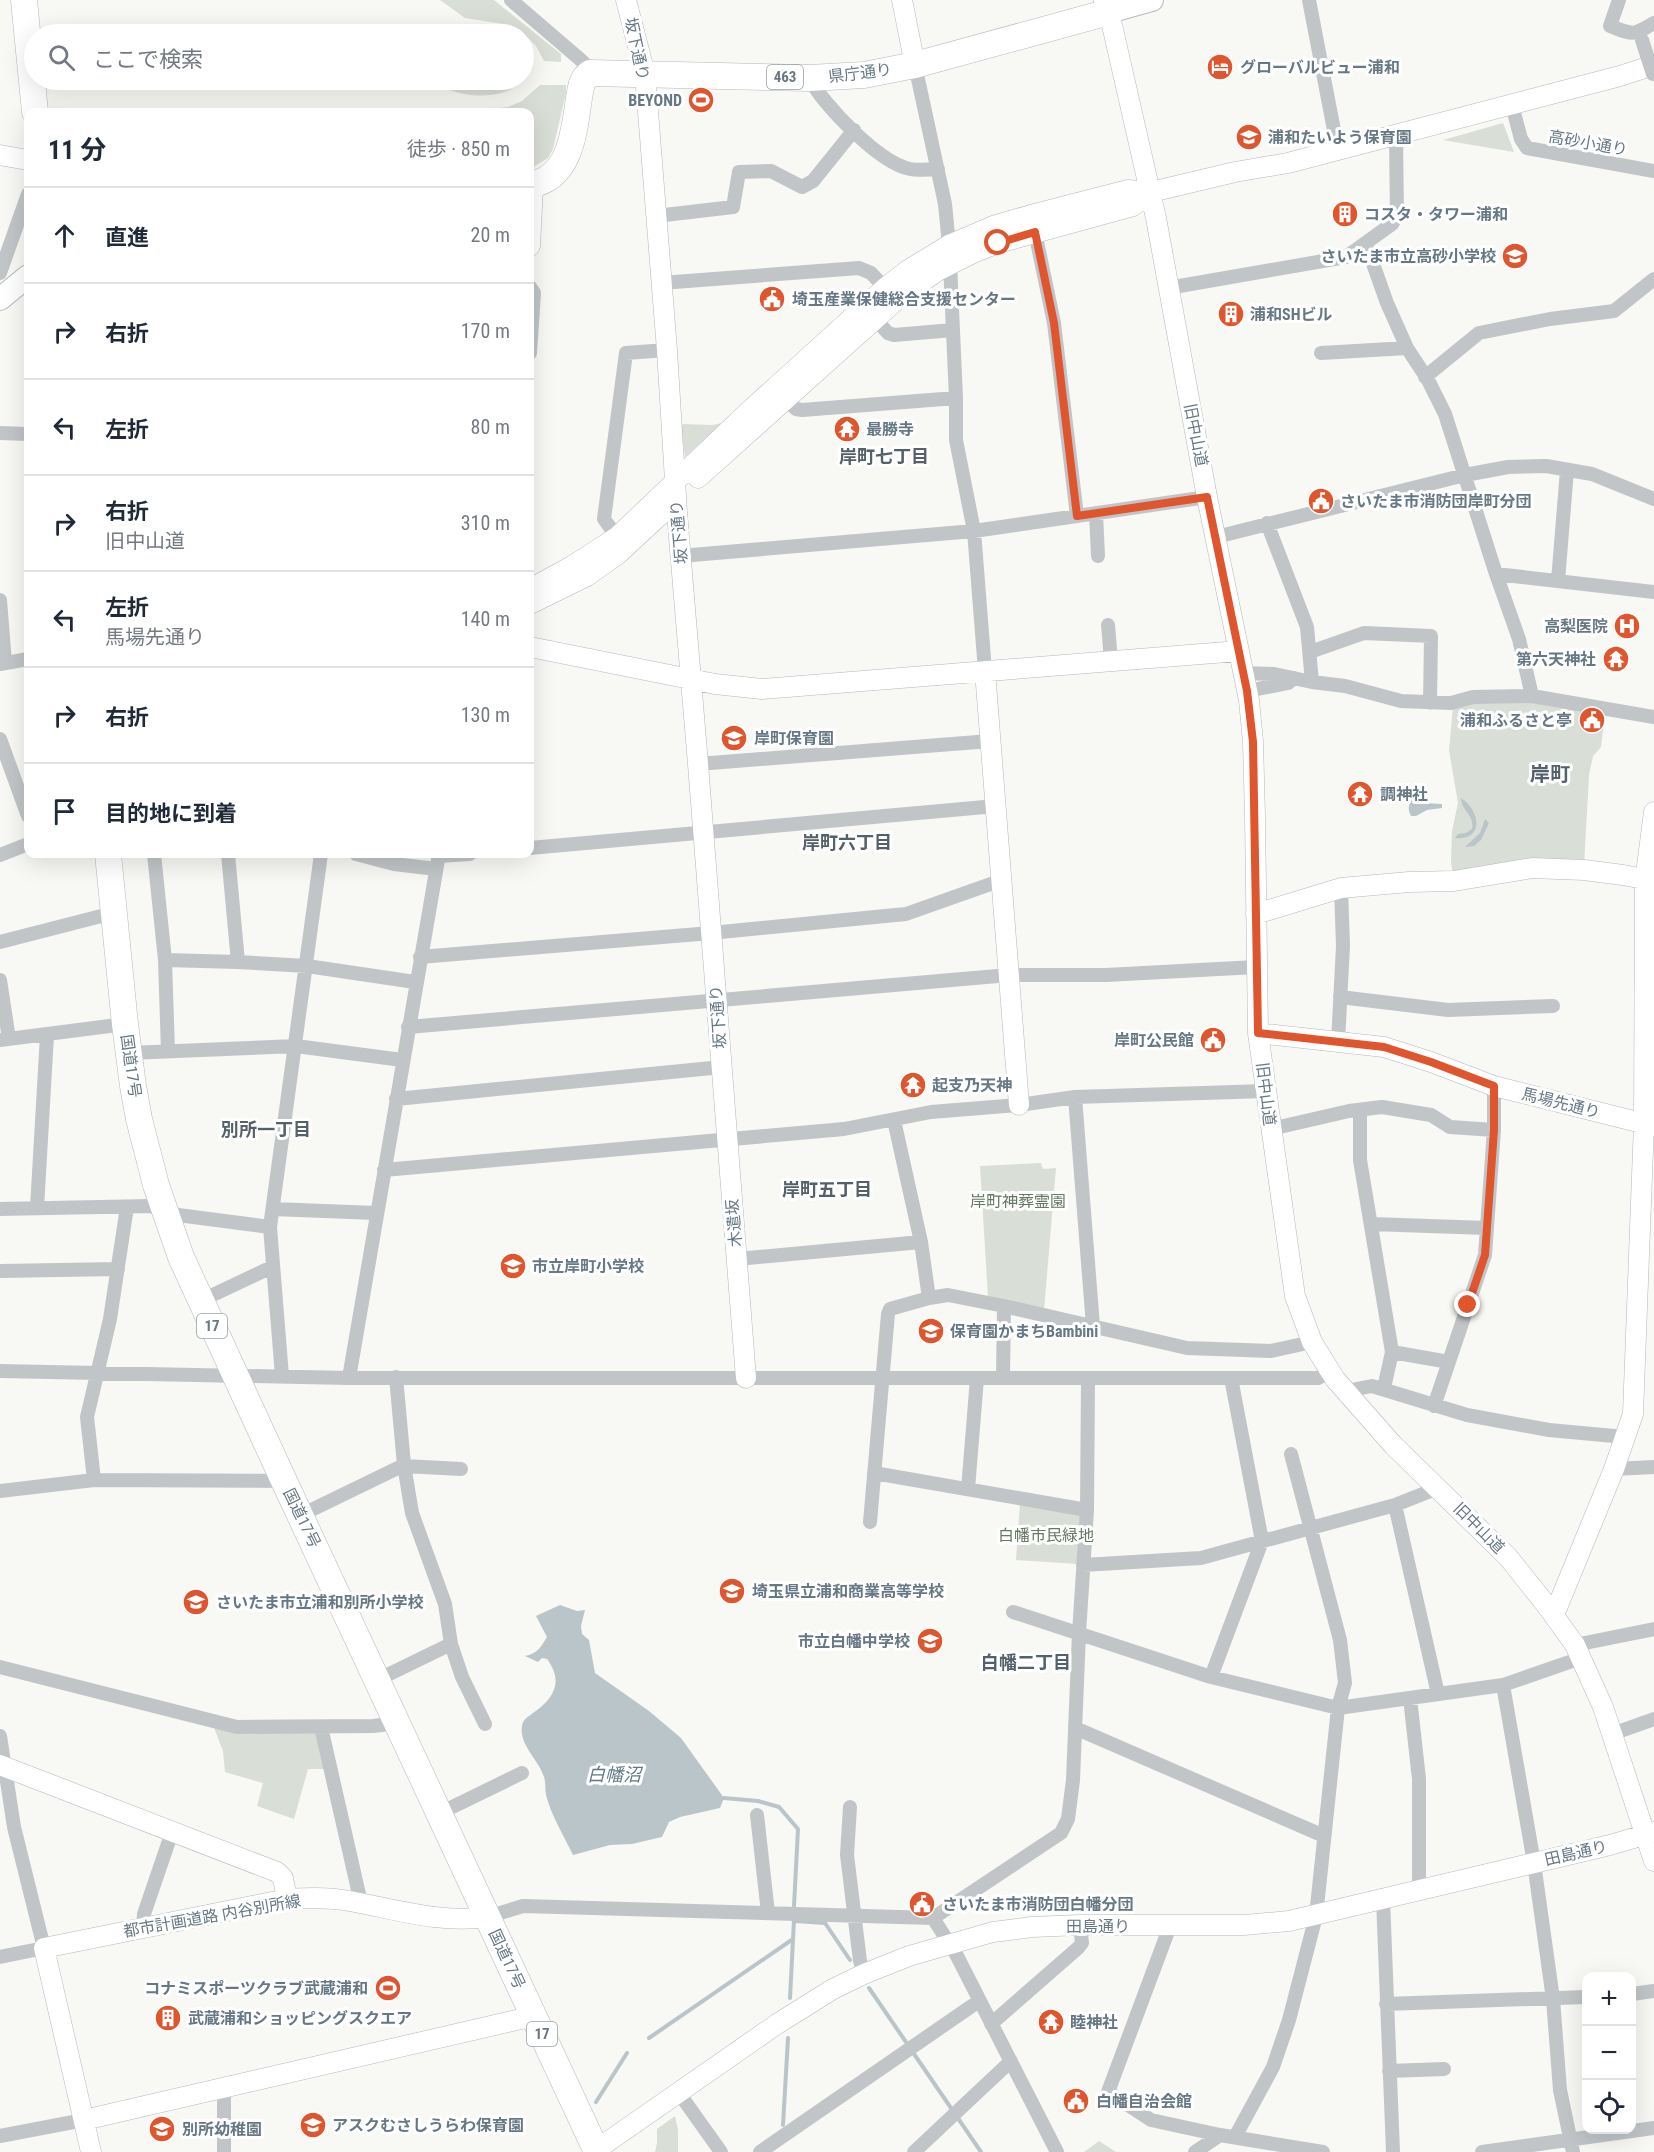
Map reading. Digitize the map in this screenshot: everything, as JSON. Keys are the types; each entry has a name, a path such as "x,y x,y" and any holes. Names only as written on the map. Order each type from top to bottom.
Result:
{"highway":[{"path":"24,0 26,24"},
{"name":"県庁通り","path":"591,72 809,78 864,75 915,65 1108,6"},
{"path":"534,184 547,179 557,171 565,158 574,130 582,85 586,76 591,72"},
{"path":"33,90 35,108"},
{"name":"国道17号","path":"108,858 125,1024 140,1119 165,1210 181,1257 595,2151"}],"main road":[{"name":"県庁通り","path":"1108,6 1152,0"},
{"path":"0,299 24,279"}],"street":[{"path":"511,0 591,72"},
{"name":"坂下通り","path":"626,0 645,74 667,350 680,556 722,1067"},
{"path":"902,0 945,204 950,255 956,440 974,531 1019,1105"},
{"path":"1309,0 1338,151"},
{"path":"1619,0 1610,26 1635,34 1654,23"},
{"name":"旧中山道","path":"1108,6 1151,192 1207,497 1245,682 1253,752 1258,1033 1293,1285 1312,1342 1329,1372 1394,1445 1508,1557 1554,1616 1578,1652 1595,1687 1650,1833 1654,1861"},
{"path":"1642,40 1654,75"},
{"path":"534,587 572,566 616,537 675,491 786,399 950,255 996,225 1128,190 1151,192 1338,151 1620,76 1654,64"},
{"path":"809,78 822,97 854,130 888,159 910,169 938,169"},
{"name":"高砂小通り","path":"1512,105 1521,139 1527,148 1654,171"},
{"path":"656,216 733,207 739,172 771,171 802,187 813,181 854,130"},
{"path":"1168,288 1346,257 1366,244 1392,224 1397,216 1396,136"},
{"path":"0,155 24,159"},
{"path":"534,602 587,576 618,554 748,412 885,288 908,270 950,255 1132,206 1151,192"},
{"path":"0,273 24,205"},
{"path":"1035,232 1054,323 1077,516"},
{"path":"1366,244 1386,303 1407,348 1445,414 1519,639 1532,696"},
{"path":"661,283 859,268 871,273 885,288"},
{"path":"1425,377 1479,333 1614,311 1654,279"},
{"path":"875,319 888,333 894,334 953,330"},
{"path":"1321,353 1407,348"},
{"path":"616,537 604,519 626,354 667,350"},
{"path":"786,399 796,409 802,410 956,398"},
{"path":"0,433 24,434"},
{"path":"1216,537 1465,475 1508,467 1546,466 1592,474 1654,499"},
{"path":"1558,581 1567,470"},
{"path":"680,556 974,531 1207,497"},
{"path":"1096,513 1098,556"},
{"path":"1267,523 1307,627 1312,682"},
{"path":"1496,574 1654,592"},
{"path":"0,600 2,663 24,660"},
{"path":"1108,626 1111,661"},
{"path":"1310,652 1364,633 1431,636 1430,703"},
{"path":"534,648 738,688 762,689 1239,651"},
{"path":"1245,682 1268,673 1345,686 1401,701 1451,703 1473,697 1532,696 1654,717"},
{"path":"0,739 5,769 24,808"},
{"path":"698,764 990,741"},
{"path":"534,848 996,806"},
{"path":"1554,1616 1614,1469 1633,1414 1649,1125 1650,881 1654,812"},
{"path":"0,855 24,846"},
{"path":"154,858 165,960 168,1051"},
{"path":"228,858 238,962"},
{"path":"282,1376 270,1227 320,858"},
{"path":"349,1378 438,859 394,864 371,858"},
{"path":"1256,914 1341,888 1454,881 1532,868 1594,871 1650,881"},
{"path":"420,957 906,914 1002,880"},
{"path":"1338,1042 1343,946 1341,888"},
{"path":"0,942 113,913"},
{"path":"165,960 307,966 416,982"},
{"path":"408,1027 1009,975 1106,975 1256,967"},
{"path":"0,980 4,1040 125,1024"},
{"path":"1340,997 1448,1010 1553,1006"},
{"name":"馬場先通り","path":"1258,1033 1384,1047 1494,1086 1649,1125"},
{"path":"37,1208 47,1035"},
{"path":"129,1053 296,1046 402,1060"},
{"path":"396,1100 722,1067"},
{"name":"木遣坂","path":"722,1067 746,1378"},
{"path":"1434,1406 1485,1255 1494,1130 1494,1086"},
{"path":"384,1170 844,1129 931,1112 1019,1105 1075,1097 1266,1091"},
{"path":"1075,1097 1093,1326"},
{"path":"1271,1129 1382,1107 1431,1115 1450,1127 1494,1130"},
{"path":"1360,1110 1360,1160 1392,1352 1384,1388"},
{"path":"894,1120 921,1242 929,1298"},
{"path":"0,1209 150,1206 178,1215 270,1227"},
{"path":"94,1480 87,1417 110,1319 127,1207"},
{"path":"273,1209 376,1213"},
{"path":"1371,1224 1487,1228"},
{"path":"737,1259 921,1242"},
{"path":"200,1301 272,1267"},
{"path":"0,1271 118,1269"},
{"path":"870,1522 890,1309 948,1295 1187,1348 1271,1352 1312,1342"},
{"path":"1003,1378 1004,1306"},
{"path":"1392,1352 1449,1362"},
{"path":"0,1371 349,1378 1088,1379 1318,1378 1329,1372"},
{"path":"396,1377 404,1466 412,1513 445,1604 451,1644 462,1677 485,1724"},
{"path":"968,1489 977,1378"},
{"path":"1211,1677 1262,1541 1231,1378"},
{"path":"487,1917 523,1906 933,1918 1061,1833 1068,1819 1073,1780 1078,1632 1087,1510 1088,1379"},
{"path":"1346,1391 1372,1386 1467,1415 1549,1430 1625,1437"},
{"path":"1235,2137 1276,2058 1289,2020 1316,1916 1338,1708 1345,1683 1340,1640 1291,1454"},
{"path":"301,1515 404,1466 461,1468"},
{"path":"1614,1469 1654,1467"},
{"path":"874,1473 1087,1510"},
{"path":"0,1491 94,1480 284,1481"},
{"path":"1083,1565 1202,1558 1395,1505 1438,1488"},
{"path":"1395,1505 1437,1694"},
{"path":"1013,1612 1211,1677 1338,1708 1503,1685 1578,1652 1654,1629"},
{"path":"376,1680 451,1644"},
{"path":"0,1667 237,1727 373,1726 397,1723"},
{"path":"1503,1685 1534,1863 1553,1999 1560,2090 1572,2146"},
{"path":"1410,1698 1419,1779 1419,1891"},
{"path":"1612,1734 1654,1719"},
{"path":"321,1726 360,1903"},
{"path":"1075,1728 1324,1836"},
{"path":"0,1736 2,1766 14,1827 91,2152"},
{"path":"2,1766 277,1872 283,1878 287,1899"},
{"path":"440,1813 522,1773"},
{"path":"850,1807 847,1855 860,1961 864,1974"},
{"path":"756,1815 768,1912"},
{"path":"143,1928 144,1914 172,1832"},
{"name":"田島通り","path":"595,2151 777,2024 833,1989 909,1956 993,1932 1032,1928 1080,1925 1244,1925 1289,1921 1610,1845 1650,1833"},
{"name":"都市計画道路 内谷別所線","path":"44,1948 287,1899 325,1898 461,1920 487,1917"},
{"path":"1383,1899 1393,2152"},
{"path":"933,1918 950,1944 1011,2061 1051,2149"},
{"path":"991,2024 1078,1948 1082,1943 1080,1925"},
{"path":"1170,1926 1108,2092 1151,2120 1220,2135 1323,2152"},
{"path":"0,1957 44,1948"},
{"path":"1636,1993 1654,1991"},
{"path":"1386,2004 1582,1997"},
{"path":"760,2152 979,2001"},
{"path":"0,2136 84,2120 534,2016"},
{"path":"914,2152 1011,2061"},
{"path":"1389,2071 1443,2069"},
{"path":"224,2088 224,2152"},
{"path":"679,2093 721,2152"},
{"path":"1482,2152 1572,2146 1654,2128"},
{"path":"1195,2152 1220,2135"}],"green space":[{"path":"440,0 494,0 524,24 504,24 465,18"},
{"path":"534,32 561,54 561,62 544,61 536,46"},
{"path":"540,85 566,85 553,149 548,158 534,167 534,108 499,108 522,101"},
{"path":"450,90 510,90 485,96"},
{"path":"1503,123 1514,152 1443,140"},
{"path":"722,423 685,457 681,427 683,424"},
{"path":"1526,700 1605,713 1601,747 1593,756 1589,775 1584,866 1453,875 1452,831 1458,803 1449,750 1453,707 1472,702"},
{"name":"岸町神葬霊園","path":"1041,1163 1043,1169 1056,1168 1044,1310 988,1297 980,1166"},
{"name":"白幡市民緑地","path":"1020,1503 1082,1514 1078,1564 1016,1560"},
{"path":"213,1725 318,1732 326,1769 308,1769 294,1819 257,1806 263,1783 225,1772 223,1751"},
{"path":"675,2116 678,2130 678,2152 655,2152 657,2129"},
{"path":"1099,2141 1116,2152 1084,2152"}],"water":[{"path":"1417,795 1422,796 1425,803 1442,804 1442,808 1427,810 1411,816 1410,804"},
{"path":"1461,798 1472,810 1476,824 1471,835 1465,838 1455,838 1458,834 1472,829 1472,820"},
{"path":"1485,819 1489,823 1481,840 1474,846 1465,847 1480,833"},
{"name":"白幡沼","path":"560,1605 577,1611 585,1610 581,1626 582,1634 589,1640 595,1673 649,1711 681,1738 724,1798 720,1808 680,1817 669,1822 662,1837 632,1844 610,1845 573,1855 551,1810 546,1795 545,1779 523,1740 522,1733 523,1722 551,1695 556,1682 547,1659 542,1658 538,1662 525,1656 536,1652 547,1637 536,1616"}],"waterway":[{"path":"724,1798 758,1801 779,1807 798,1829 794,1906"},
{"path":"790,1998 794,1920"},
{"path":"795,1921 825,1923 850,1960"},
{"path":"649,2038 793,1939"},
{"path":"869,1988 908,2045"},
{"path":"783,2125 788,2038"},
{"path":"912,2051 981,2152"},
{"path":"596,2102 627,2053"}],"place":[{"name":"グローバルビュー浦和","path":"1220,67"},
{"name":"BEYOND","path":"701,100"},
{"name":"浦和たいよう保育園","path":"1249,137"},
{"name":"コスタ・タワー浦和","path":"1345,214"},
{"name":"さいたま市立高砂小学校","path":"1515,256"},
{"name":"埼玉産業保健総合支援センター","path":"772,299"},
{"name":"浦和SHビル","path":"1231,314"},
{"name":"最勝寺","path":"847,429"},
{"name":"さいたま市消防団岸町分団","path":"1321,501"},
{"name":"高梨医院","path":"1627,626"},
{"name":"第六天神社","path":"1616,659"},
{"name":"浦和ふるさと亭","path":"1592,720"},
{"name":"岸町保育園","path":"734,738"},
{"name":"調神社","path":"1360,794"},
{"name":"岸町公民館","path":"1213,1040"},
{"name":"起支乃天神","path":"913,1085"},
{"name":"市立岸町小学校","path":"513,1266"},
{"name":"保育園かまちBambini","path":"931,1331"},
{"name":"埼玉県立浦和商業高等学校","path":"732,1591"},
{"name":"さいたま市立浦和別所小学校","path":"196,1602"},
{"name":"市立白幡中学校","path":"930,1641"},
{"name":"さいたま市消防団白幡分団","path":"922,1904"},
{"name":"コナミスポーツクラブ武蔵浦和","path":"388,1988"},
{"name":"武蔵浦和ショッピングスクエア","path":"168,2018"},
{"name":"睦神社","path":"1051,2022"},
{"name":"白幡自治会館","path":"1076,2101"},
{"name":"アスクむさしうらわ保育園","path":"313,2125"},
{"name":"別所幼稚園","path":"162,2129"}],"district":[{"name":"岸町七丁目","path":"884,456"},
{"name":"岸町","path":"1550,774"},
{"name":"岸町六丁目","path":"847,842"},
{"name":"別所一丁目","path":"266,1129"},
{"name":"岸町五丁目","path":"827,1189"},
{"name":"白幡二丁目","path":"1026,1662"}],"route":[{"path":"998,243 1035,232 1054,323 1077,516 1207,497 1249,700 1253,742 1258,1033 1384,1047 1494,1086 1494,1130 1485,1255 1468,1305"}]}
